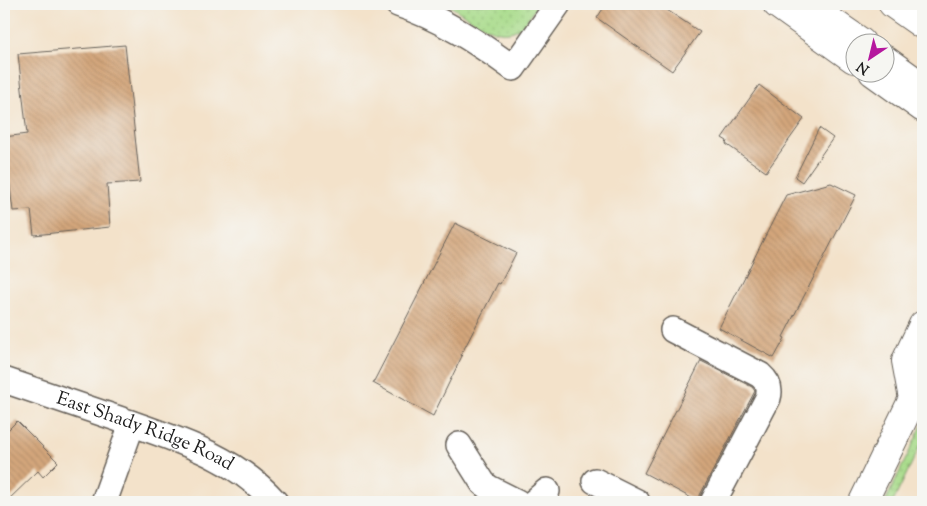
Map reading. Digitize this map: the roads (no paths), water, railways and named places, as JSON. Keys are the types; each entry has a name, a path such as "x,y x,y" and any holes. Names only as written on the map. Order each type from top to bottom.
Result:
{"main road":[{"path":"777,4 844,52"},
{"path":"806,4 846,32"},
{"path":"893,4 923,25"},
{"path":"894,66 923,87"},
{"path":"887,82 923,108"},
{"path":"863,502 918,389 906,361 923,325"}],"street":[{"path":"398,4 431,16 462,32 513,68 558,4"},
{"path":"673,330 760,375 765,379 770,390 768,398 714,502"},
{"name":"East Shady Ridge Road","path":"4,380 203,450 224,460 254,482 275,502"},
{"path":"104,502 132,424"},
{"path":"459,445 488,488 517,502"},
{"path":"595,481 637,502"}]}
